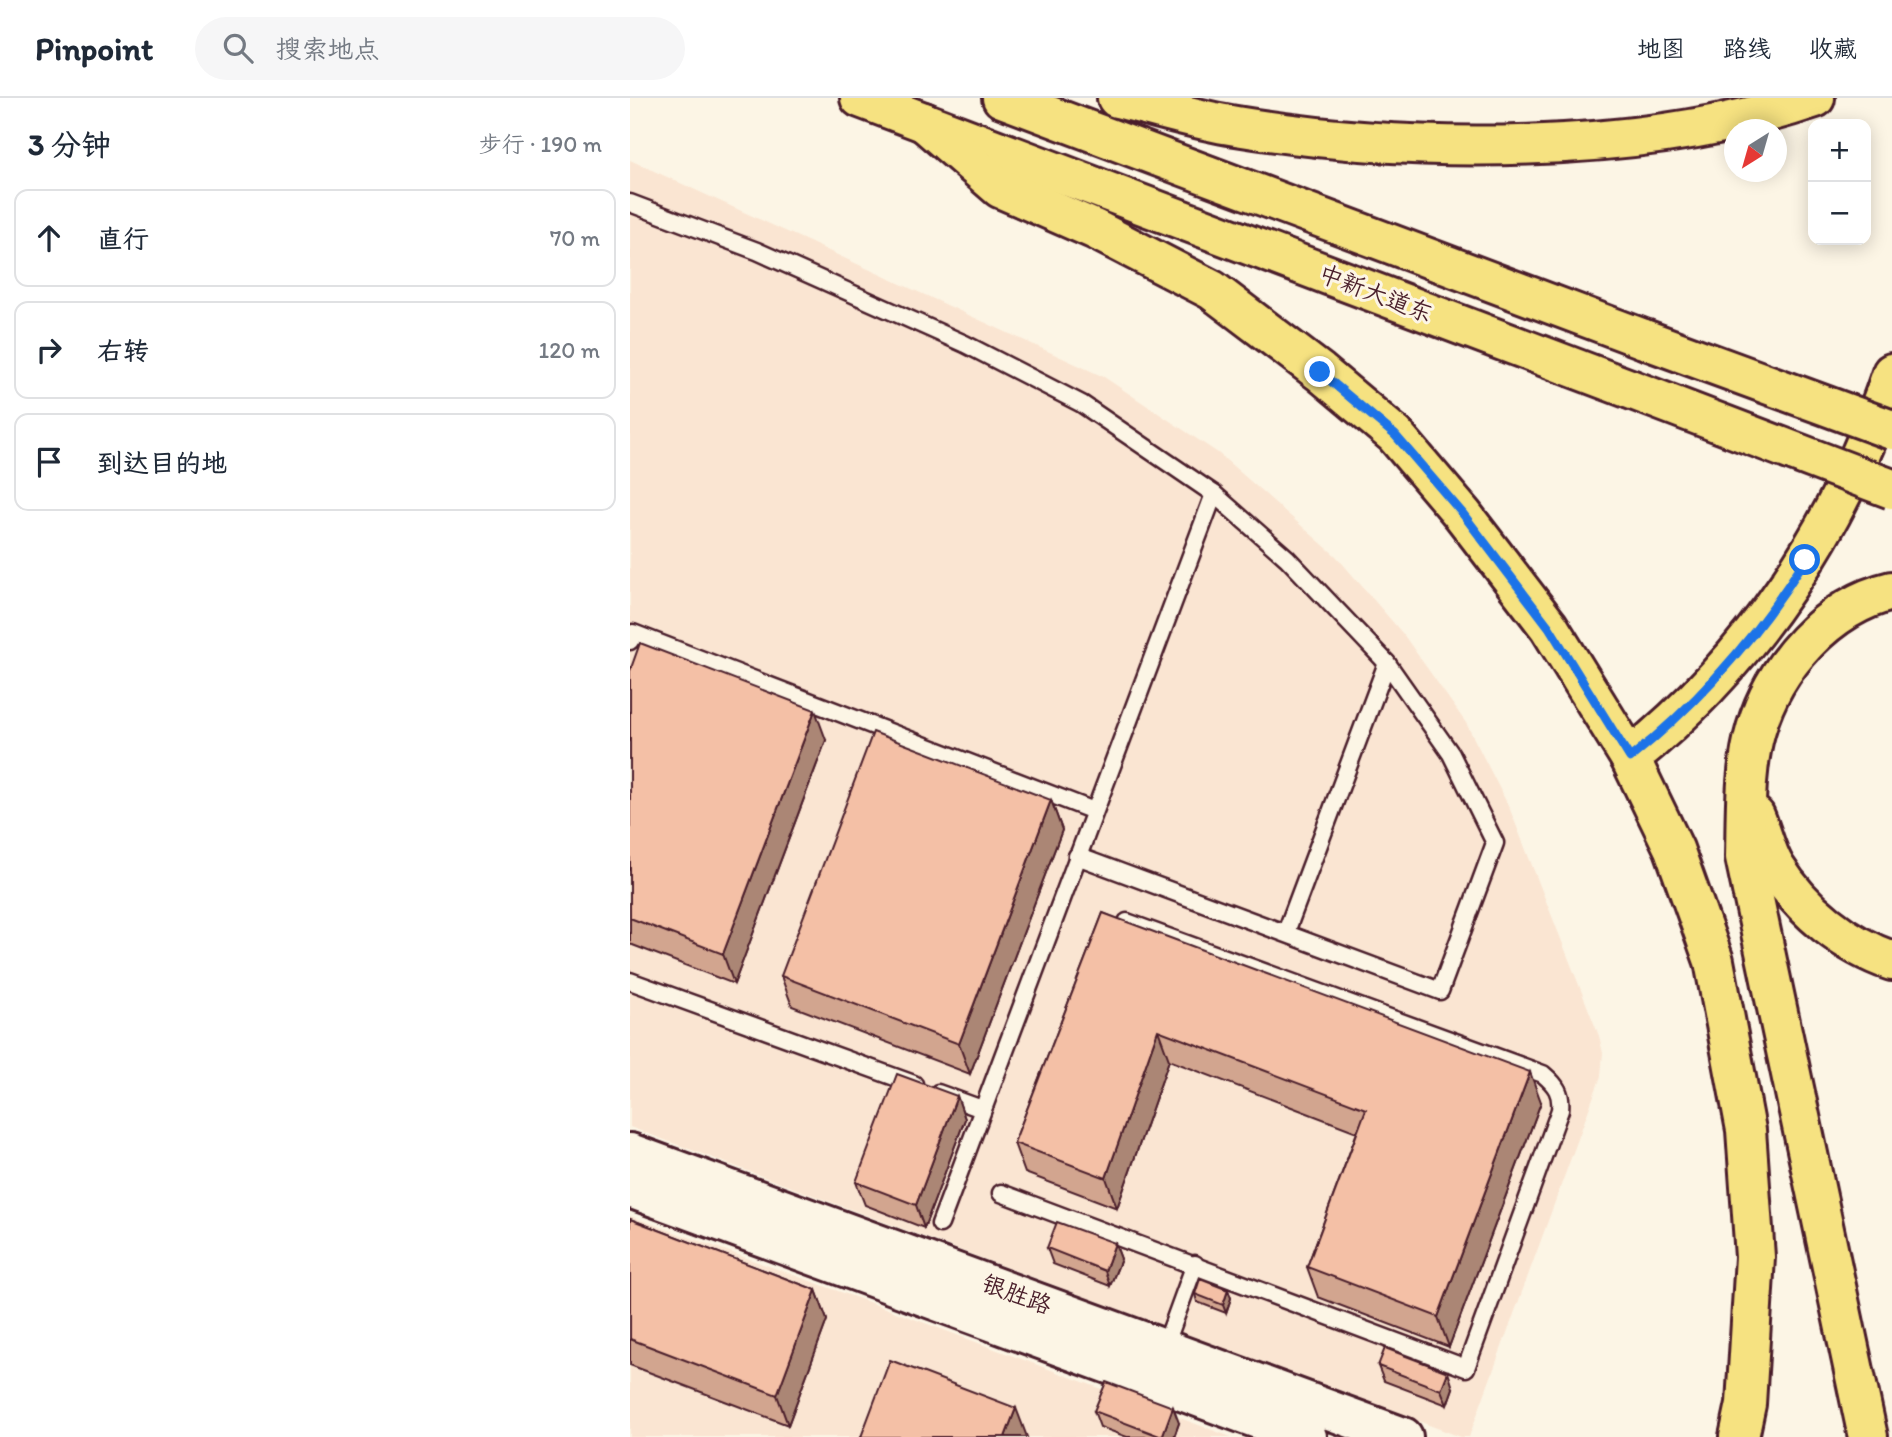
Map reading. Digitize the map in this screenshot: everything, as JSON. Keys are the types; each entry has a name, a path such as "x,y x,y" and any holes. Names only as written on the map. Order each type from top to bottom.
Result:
{"main road":[{"name":"中新大道东","path":"860,98 1892,489"},
{"name":"中新大道东","path":"1002,98 1892,430"},
{"path":"1117,98 1234,126 1376,144 1545,143 1670,131 1782,110 1815,98"},
{"path":"924,122 1000,188 1094,229 1212,290 1320,372 1395,435 1463,514 1549,627 1630,758 1674,849 1714,961 1746,1130 1755,1257 1749,1426"},
{"path":"1630,758 1676,721 1718,676 1755,633 1788,586 1845,489 1892,373"},
{"path":"1868,1437 1745,857 1746,794 1756,729 1780,678 1813,633 1867,597 1892,592"},
{"path":"1746,794 1775,865 1804,903 1835,932 1871,954 1892,961"}],"street":[{"name":"银胜路","path":"630,1153 1403,1437"},
{"name":"银胜路","path":"630,1188 1307,1437"}],"lane":[{"path":"630,203 757,251 965,344 1082,404 1214,494 1287,558 1387,663 1451,754 1496,843 1440,991 1077,856"},
{"path":"940,1224 1214,494"},
{"path":"630,641 633,633 1094,811"},
{"path":"1286,932 1387,663"},
{"path":"1001,1193 1466,1368 1560,1110 1562,1098 1556,1086 1544,1074 1109,916"},
{"path":"630,981 982,1109"},
{"path":"1164,1349 1195,1264"}],"shaded area":[{"path":"630,160 1104,377 1218,453 1336,556 1403,634 1466,723 1509,807 1599,1036 1603,1053 1601,1076 1469,1437 1461,1437 630,1127"},
{"path":"630,1216 874,1304 1231,1437 630,1437"}],"building":[{"path":"640,643 815,710 723,954 630,918 630,671"},
{"path":"873,732 1051,800 959,1044 781,976"},
{"path":"1103,913 1530,1072 1438,1317 1307,1267 1366,1109 1158,1030 1106,1178 1014,1143"},
{"path":"897,1074 957,1096 916,1205 856,1182"},
{"path":"630,1219 816,1290 777,1395 630,1339"},
{"path":"1057,1222 1115,1243 1105,1271 1047,1248"},
{"path":"1200,1279 1228,1290 1223,1305 1195,1294"},
{"path":"1385,1348 1448,1372 1441,1390 1378,1366"},
{"path":"890,1360 1016,1408 1005,1437 861,1437"},
{"path":"1106,1382 1173,1407 1162,1437 1094,1411"}],"route":[{"path":"1320,372 1395,435 1463,514 1549,627 1630,758 1676,721 1718,676 1755,633 1805,560"}]}
